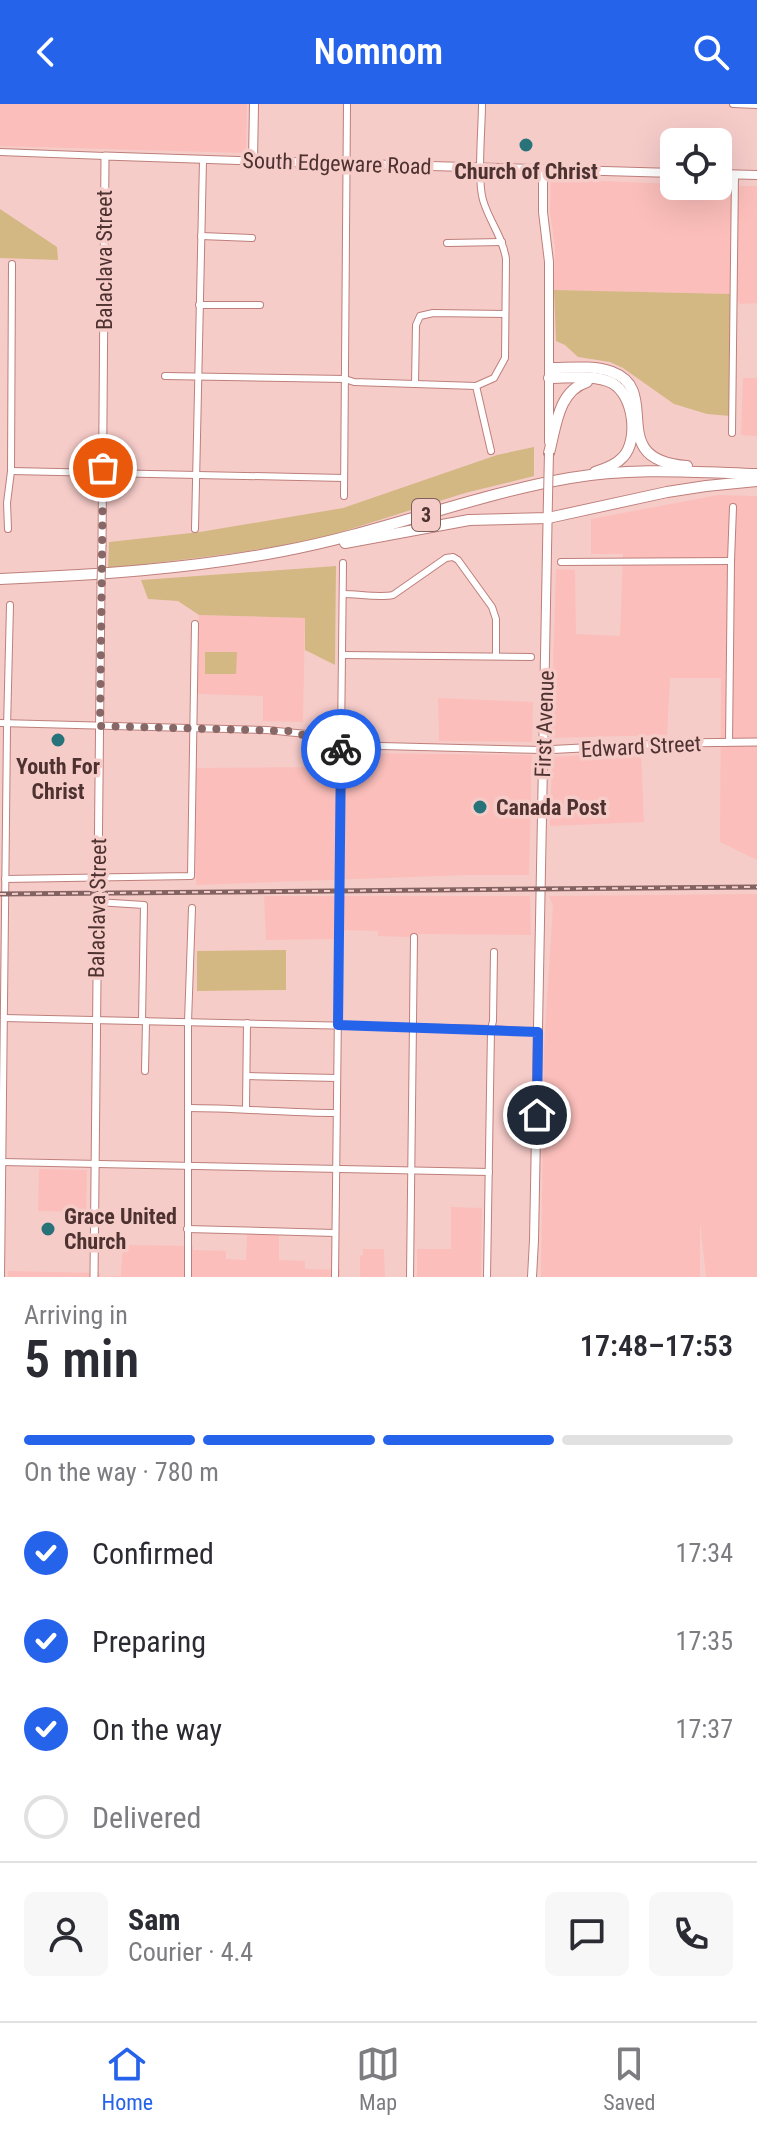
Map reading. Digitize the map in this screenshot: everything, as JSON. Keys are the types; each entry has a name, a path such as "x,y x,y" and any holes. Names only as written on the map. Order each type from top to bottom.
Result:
{"highway":[{"path":"550,373 602,369 623,379 636,399 640,441 646,451 658,460 677,465 757,472"},
{"path":"550,373 606,381 618,387 628,400 631,443 623,458 599,471 574,477"},
{"path":"549,453 567,395 585,382 606,381"},
{"name":"3","path":"0,579 144,569 279,552 333,541 508,491 574,477 647,472 757,472"},
{"path":"279,552 360,541 469,520 548,518 667,492 757,481"}],"main road":[{"path":"253,161 254,104"},
{"name":"South Edgeware Road","path":"253,161 660,173"},
{"name":"First Avenue","path":"532,1277 550,373 549,262 543,215 543,171"},
{"path":"732,175 757,175"}],"street":[{"path":"344,496 347,104"},
{"path":"165,376 345,379 354,382 476,386 494,378 503,363 506,259 483,199 482,104"},
{"path":"733,104 757,105"},
{"name":"South Edgeware Road","path":"0,152 253,161"},
{"name":"Balaclava Street","path":"94,1277 105,156"},
{"path":"104,201 110,168 118,159 137,157"},
{"path":"195,529 203,160"},
{"path":"732,433 735,175"},
{"path":"201,236 252,238"},
{"path":"447,243 502,242"},
{"path":"8,529 3,503 11,471 12,264"},
{"path":"199,305 260,305"},
{"path":"415,384 416,325 420,316 433,313 505,314"},
{"path":"476,386 491,451"},
{"path":"11,471 344,478"},
{"path":"729,742 733,507"},
{"path":"343,594 393,595 446,558 453,557 492,607 496,619 496,656"},
{"path":"561,562 731,561"},
{"path":"335,1277 343,563"},
{"path":"1,1277 5,879 3,723 10,605"},
{"path":"5,879 191,876 195,624"},
{"path":"343,655 531,657"},
{"name":"Edward Street","path":"3,723 288,731 341,745 543,750 757,742"},
{"path":"97,902 144,905 145,1071"},
{"path":"188,1277 188,1022 192,908"},
{"path":"410,1277 414,937"},
{"path":"487,1277 494,952"},
{"path":"4,1018 538,1032"},
{"path":"246,1108 247,1023"},
{"path":"247,1076 337,1078"},
{"path":"188,1108 336,1113"},
{"path":"2,1162 489,1172"},
{"path":"187,1229 335,1233"}],"shaded area":[{"path":"0,104 247,104 246,150 244,153 0,146"},
{"path":"551,179 660,183 660,200 732,200 732,186 757,186 757,303 740,304 731,294 554,290 555,246 550,212"},
{"path":"0,209 57,247 58,260 0,258"},
{"path":"554,290 731,294 730,416 707,414 674,404 623,368 610,362 578,357 556,341"},
{"path":"743,378 757,378 757,436 741,435"},
{"path":"534,447 534,476 465,493 316,540 108,569 109,542 200,532 343,508 497,455"},
{"path":"718,495 757,496 757,860 720,842 721,678 670,678 667,735 551,738 556,569 575,570 576,634 620,636 623,554 591,554 591,519"},
{"path":"336,566 335,665 305,650 305,618 199,615 178,601 148,599 141,580"},
{"path":"199,615 305,618 303,722 263,721 263,696 197,694"},
{"path":"205,652 237,652 236,674 205,674"},
{"path":"438,698 533,702 532,742 439,741"},
{"path":"641,751 644,822 550,826 552,757"},
{"path":"347,753 532,755 529,875 196,885 194,768 348,767"},
{"path":"757,894 757,1277 706,1277 700,1222 700,1277 541,1277 544,1048 553,906 549,896"},
{"path":"264,896 530,896 531,935 420,934 407,937 378,936 378,931 346,930 334,939 266,940"},
{"path":"286,950 286,990 197,991 197,951"},
{"path":"39,1169 87,1170 86,1212 38,1211"},
{"path":"451,1207 482,1208 481,1277 417,1277 417,1249 451,1249"},
{"path":"247,1234 279,1235 279,1260 305,1261 305,1269 340,1270 340,1277 101,1277 121,1276 123,1245 193,1246 193,1250 226,1251 226,1259 246,1260"},
{"path":"363,1249 384,1249 385,1277 360,1277"},
{"path":"8,1271 100,1273 101,1277 8,1277"}],"railway":[{"path":"0,894 757,887"}],"way so far":[{"path":"103,468 100,726 288,731 341,745 341,749"}],"place":[{"name":"Church of Christ","path":"526,145"},
{"name":"Youth For Christ","path":"58,740"},
{"name":"Canada Post","path":"480,807"},
{"name":"Grace United Church","path":"48,1229"}],"route":[{"path":"341,749 338,1025 538,1032 537,1115"}]}
